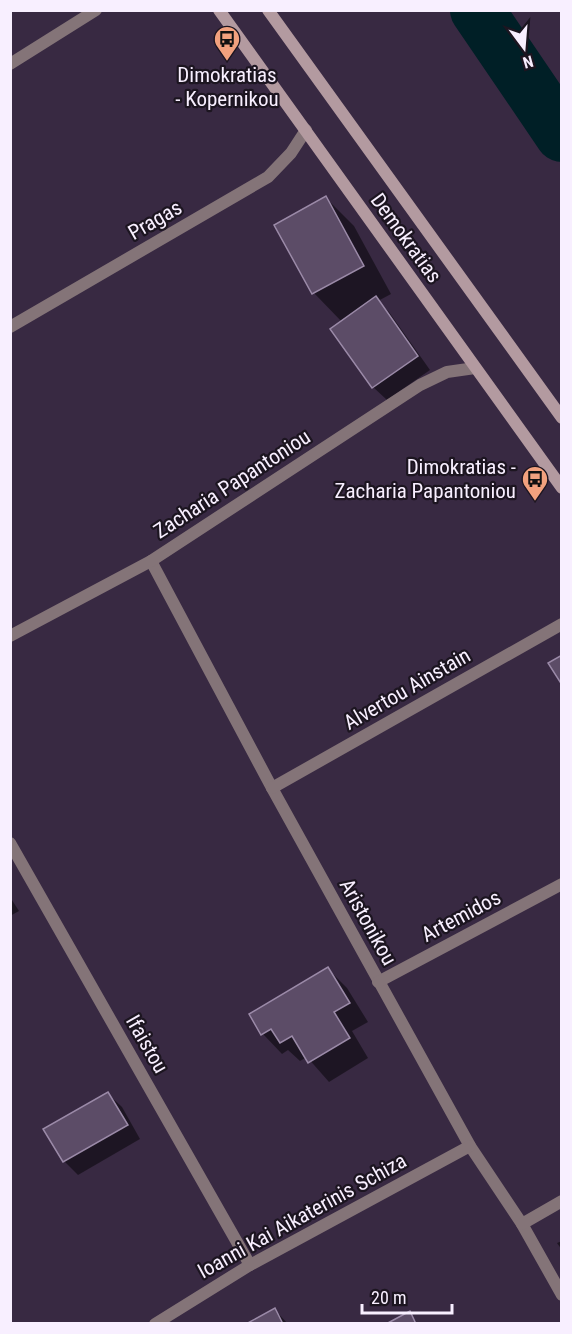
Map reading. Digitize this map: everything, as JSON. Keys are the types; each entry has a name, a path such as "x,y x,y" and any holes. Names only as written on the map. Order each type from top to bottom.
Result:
{"street":[{"path":"10,64 96,10"},
{"name":"Demokratias","path":"219,10 561,488"},
{"name":"Demokratias","path":"268,10 561,418"},
{"name":"Pragas","path":"10,327 268,177 291,153 306,130"},
{"name":"Zacharia Papantoniou","path":"10,636 151,561 420,385 447,372 475,368"},
{"name":"Aristonikou","path":"151,561 378,982 470,1146 522,1224 561,1295"},
{"name":"Alvertou Ainstain","path":"272,788 561,624"},
{"name":"Ifaistou","path":"10,843 250,1265"},
{"name":"Artemidos","path":"378,982 561,884"},
{"name":"Ioanni Kai Aikaterinis Schiza","path":"155,1323 250,1265 470,1146"},
{"path":"522,1224 561,1201"}],"building":[{"path":"326,196 364,266 312,294 274,225"},
{"path":"376,296 418,356 372,388 330,329"},
{"path":"562,655 562,685 548,663"},
{"path":"328,967 350,1003 334,1012 350,1038 308,1063 292,1036 280,1043 271,1029 261,1035 249,1014"},
{"path":"108,1092 128,1125 63,1162 43,1129"},
{"path":"275,1308 283,1324 246,1324"},
{"path":"410,1311 416,1324 386,1324"}],"waterway":[{"path":"477,10 562,135"}],"place":[{"name":"Dimokratias - Kopernikou","path":"227,62"},
{"name":"Dimokratias - Zacharia Papantoniou","path":"535,502"}]}
